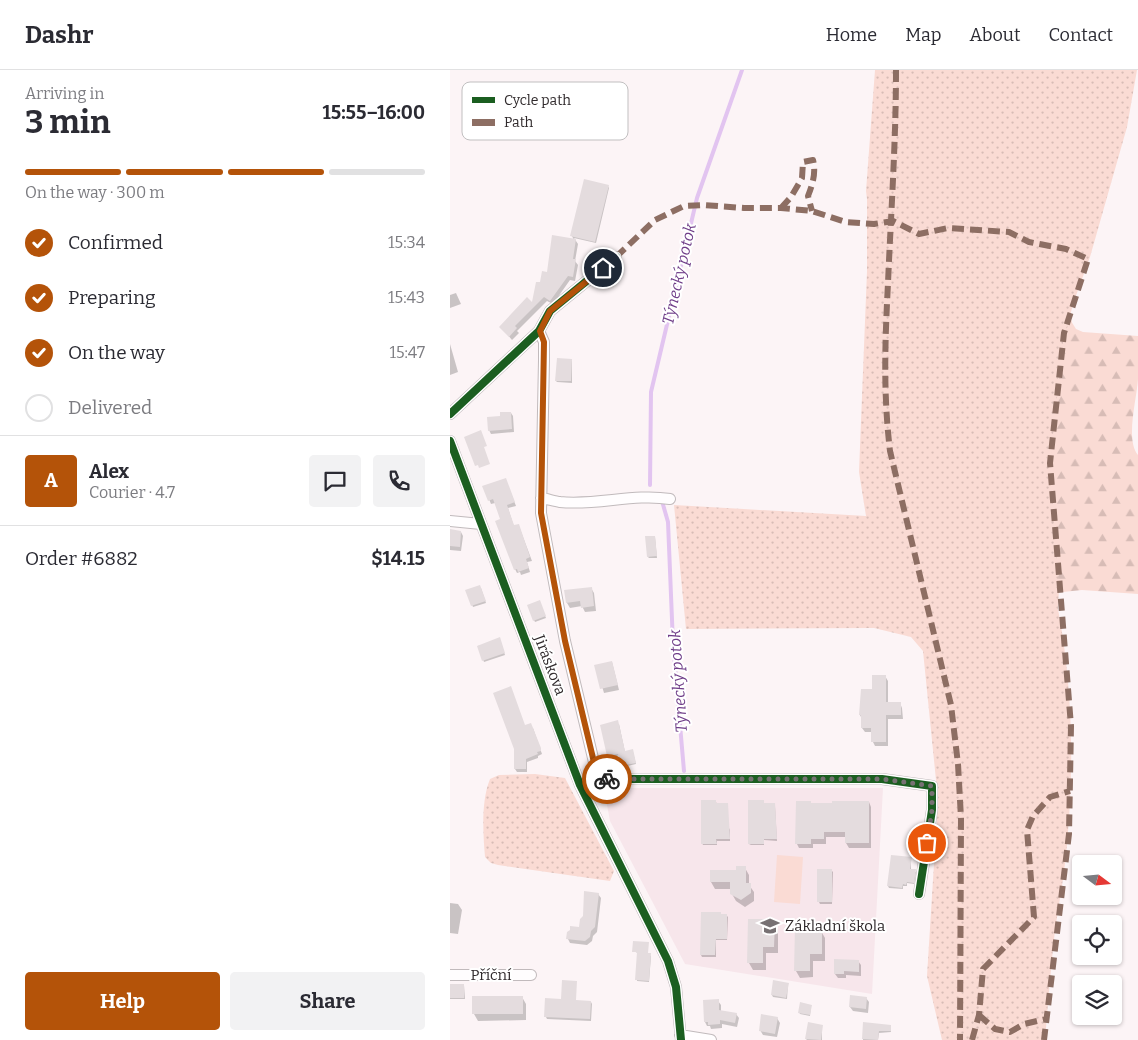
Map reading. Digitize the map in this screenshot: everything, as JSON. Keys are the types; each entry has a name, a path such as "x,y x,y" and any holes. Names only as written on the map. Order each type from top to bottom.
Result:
{"street":[{"path":"450,414 540,331 550,311 616,257"},
{"path":"540,331 544,342 541,513 565,641 598,779"},
{"name":"Jiráskova","path":"450,441 580,785 668,961 676,988 681,1038"},
{"path":"541,498 561,502 654,497 670,499"},
{"path":"450,521 481,524"},
{"path":"580,785 598,779 882,779 932,786 932,810 919,894"},
{"name":"Příční","path":"450,975 531,975"},
{"path":"681,1038 711,1040"}],"shaded area":[{"name":"Základní škola","path":"609,788 883,788 872,994 685,964 610,821 607,805"}],"green space":[{"path":"875,70 1137,70 1127,127 1090,257 1070,316 1072,322 1058,609 1069,692 1071,776 1067,844 1055,930 1045,1040 942,1040 927,976 938,800 923,651 911,637 874,628 686,629 674,505 866,516 859,472 867,271 866,191"},
{"path":"1071,321 1076,329 1083,332 1138,336 1138,379 1132,439 1138,455 1138,594 1082,590 1063,592 1059,590 1050,463 1064,333"},
{"path":"535,774 565,778 614,871 610,881 498,865 491,863 485,857 484,807 490,779 499,775"},
{"path":"777,855 803,857 800,904 774,902"}],"building":[{"path":"584,179 609,185 595,242 570,236"},
{"path":"552,235 576,239 573,259 576,259 573,277 568,276 550,301 544,297 515,326 517,328 509,337 499,327 527,297 532,302 536,282 540,282 542,271 547,272"},
{"path":"557,358 572,359 571,381 555,381"},
{"path":"500,412 511,412 512,429 488,431 487,417 500,416"},
{"path":"481,430 487,446 484,447 490,464 479,468 478,465 475,466 464,437"},
{"path":"506,478 515,502 507,505 514,525 519,524 530,557 526,559 529,568 518,572 517,569 514,570 495,521 500,519 493,499 488,501 482,486"},
{"path":"450,529 461,531 460,547 450,546"},
{"path":"645,536 655,536 657,556 647,557"},
{"path":"480,585 486,601 471,606 465,590"},
{"path":"592,587 594,606 581,608 580,601 566,603 564,590"},
{"path":"540,600 546,616 533,621 527,605"},
{"path":"500,637 505,653 482,661 477,646"},
{"path":"612,661 618,685 600,689 594,665"},
{"path":"872,675 886,675 886,702 901,702 901,715 886,715 886,742 871,742 871,728 861,728 861,715 859,715 861,689 872,689"},
{"path":"511,686 525,725 531,723 541,748 541,751 537,752 538,754 526,759 526,769 514,769 514,749 493,693"},
{"path":"618,720 625,751 633,749 636,763 621,766 618,754 607,756 600,725"},
{"path":"701,800 716,800 716,803 728,803 730,839 716,839 717,844 701,844"},
{"path":"748,800 764,800 764,803 775,803 777,839 764,839 764,844 748,844"},
{"path":"796,801 832,803 832,801 869,801 869,843 845,843 845,832 824,832 824,839 811,839 811,844 795,844"},
{"path":"891,855 912,857 910,869 916,869 914,883 907,882 906,885 903,884 902,888 887,886"},
{"path":"736,866 746,866 746,883 751,883 751,893 741,900 730,894 730,882 710,882 710,870 736,870"},
{"path":"817,869 832,869 832,902 817,902"},
{"path":"584,891 599,893 595,927 591,931 590,937 585,941 566,939 570,926 579,927 580,919 583,916"},
{"path":"701,912 721,912 721,914 727,914 727,939 716,939 715,955 700,955"},
{"path":"748,919 768,919 768,922 775,922 774,947 763,947 763,963 747,963"},
{"path":"795,927 815,927 815,930 822,930 822,954 810,954 810,971 794,971"},
{"path":"633,941 649,942 648,953 651,953 649,981 635,980 637,952 632,952"},
{"path":"834,959 859,960 859,972 844,971 844,974 834,974"},
{"path":"562,980 577,981 576,1000 591,1001 590,1019 544,1017 545,998 561,999"},
{"path":"773,980 789,983 786,998 771,995"},
{"path":"450,984 464,984 464,998 450,998"},
{"path":"850,995 867,997 866,1009 849,1007"},
{"path":"472,996 523,996 523,1014 472,1014"},
{"path":"719,999 719,1010 737,1013 735,1023 720,1020 720,1024 708,1025 708,1022 704,1022 703,1000"},
{"path":"800,1002 812,1005 810,1015 798,1013"},
{"path":"761,1014 778,1017 775,1034 759,1031"},
{"path":"808,1022 823,1025 821,1040 805,1039"},
{"path":"863,1022 891,1025 891,1031 879,1031 878,1040 862,1039"}],"waterway":[{"name":"Týnecký potok","path":"650,485 651,392 697,198 742,70"},
{"name":"Týnecký potok","path":"662,501 668,522 673,644 684,771"}],"marked path":[{"path":"896,70 885,347 886,408 890,451 951,705 958,764 961,818 960,1040"},
{"path":"781,208 791,197 802,178 803,162 813,160 814,178 808,196 812,211"},
{"path":"616,257 655,220 684,206 703,205 812,211 846,222 874,224 893,221 919,234 948,228 1009,232 1029,242 1066,249 1088,259 1064,333 1050,463 1071,726 1069,834 1044,1040"},
{"path":"972,1040 979,1015 983,969 1034,917 1027,830 1033,816 1050,797 1070,791"},
{"path":"979,1015 995,1029 1010,1032 1024,1024 1046,1019"}],"cycle path":[{"path":"450,414 539,331 550,311 616,257"},
{"path":"450,441 580,785 668,961 676,987 681,1040"},
{"path":"598,779 882,779 932,786 932,810 919,894"}],"way so far":[{"path":"607,779 882,779 932,786 932,810 927,843"}],"place":[{"name":"Základní škola","path":"770,926"}],"route":[{"path":"603,268 550,311 540,331 544,342 541,513 565,641 598,779 607,779"}]}
